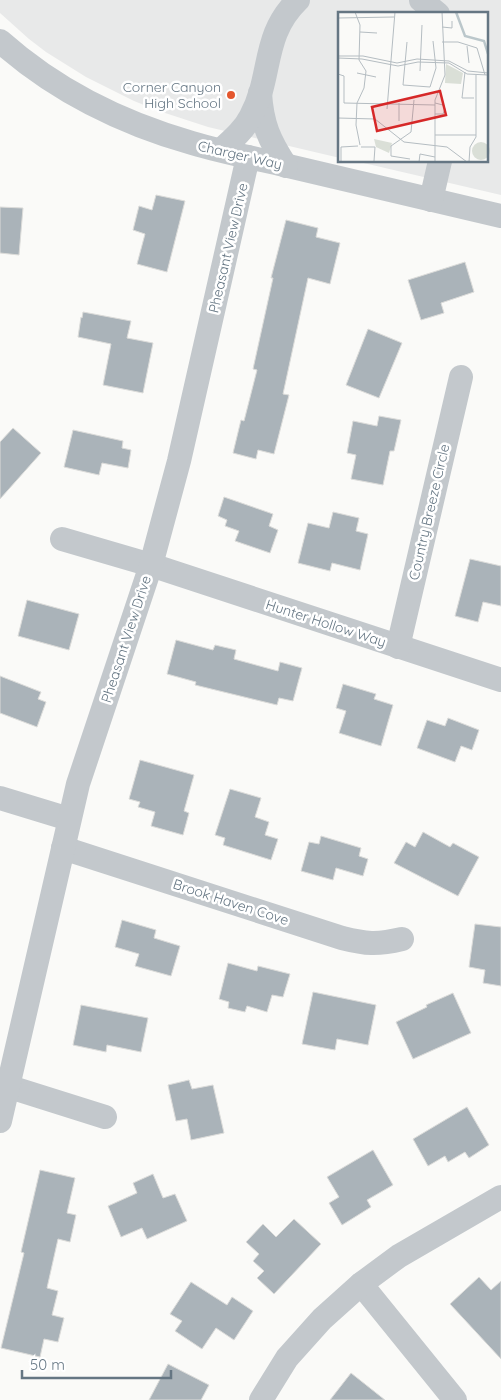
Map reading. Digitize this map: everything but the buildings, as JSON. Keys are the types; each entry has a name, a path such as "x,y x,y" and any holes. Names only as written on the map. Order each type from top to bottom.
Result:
{"street":[{"path":"221,150 245,126 260,92 273,36 283,17 298,0"},
{"path":"421,0 436,12"},
{"name":"Charger Way","path":"0,41 52,81 99,108 164,134 248,157 501,216"},
{"path":"260,92 262,116 267,131 273,146 286,166"},
{"name":"Pheasant View Drive","path":"0,1121 4,1085 69,820 84,767 151,565 180,462 248,157"},
{"path":"431,200 440,162"},
{"name":"Country Breeze Circle","path":"398,647 461,377"},
{"name":"Hunter Hollow Way","path":"62,539 151,565 501,680"},
{"path":"0,798 69,820"},
{"name":"Brook Haven Cove","path":"63,848 342,938 363,943 383,943 402,939"},
{"path":"4,1085 105,1117"},
{"path":"261,1400 287,1358 322,1319 361,1284 400,1256 501,1197"},
{"path":"361,1284 455,1400"}],"shaded area":[{"name":"Corner Canyon High School","path":"0,0 501,0 501,195 359,162 488,162 488,12 338,12 338,158 208,127 134,101 86,77 46,52 0,13"}],"place":[{"name":"Corner Canyon High School","path":"231,95"}]}
